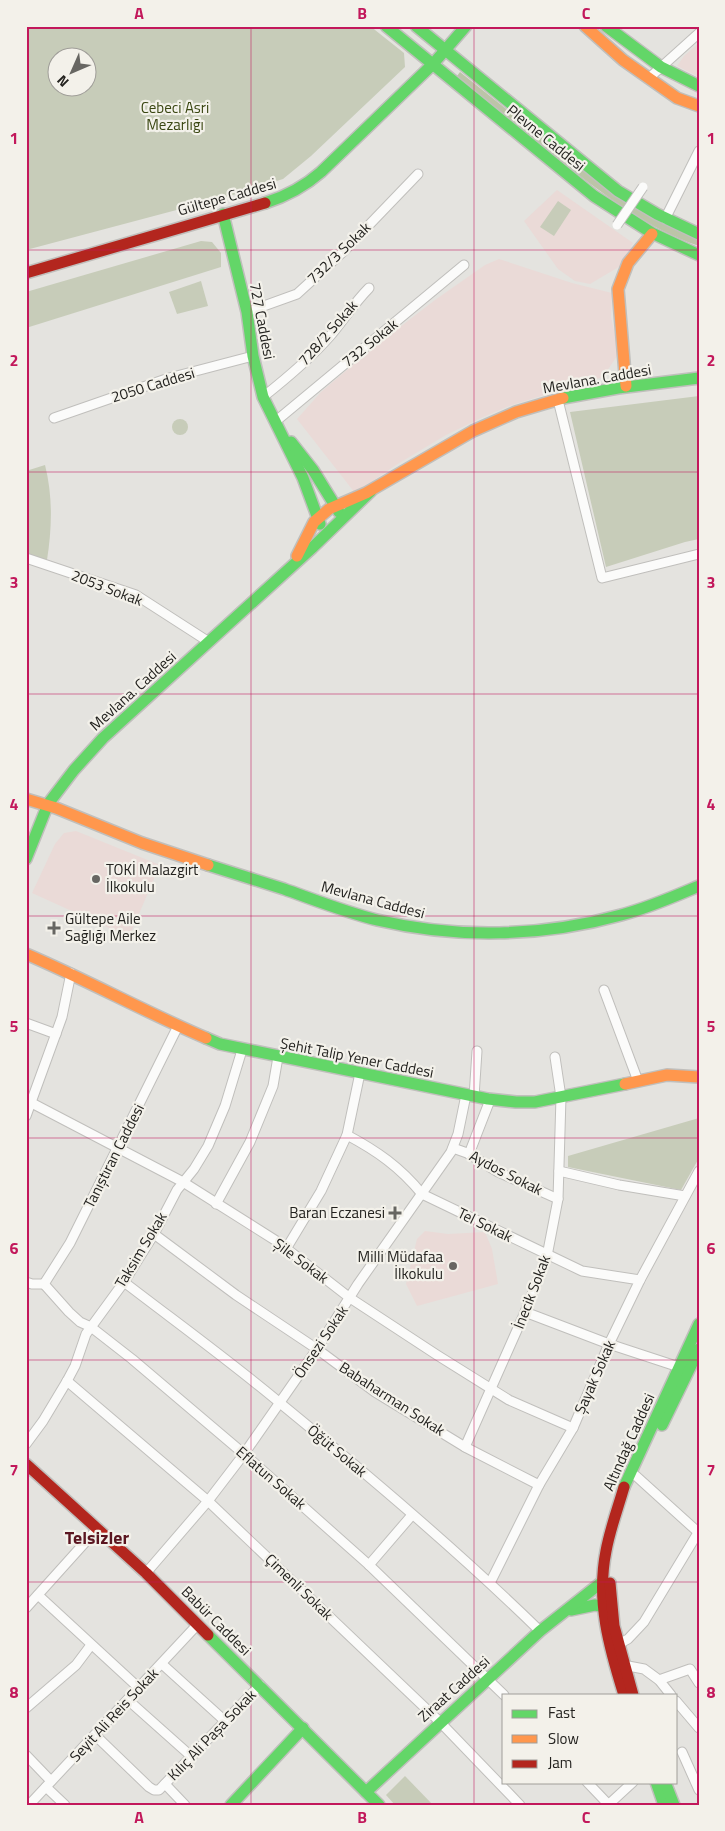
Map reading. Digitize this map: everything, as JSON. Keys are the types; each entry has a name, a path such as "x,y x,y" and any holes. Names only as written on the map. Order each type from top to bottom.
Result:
{"street":[{"name":"Plevne Caddesi","path":"386,26 580,185 610,207 652,234 699,255"},
{"name":"Plevne Caddesi","path":"416,26 610,185 643,207 699,234"},
{"name":"Gültepe Caddesi","path":"26,273 278,199 305,186 433,64 466,26"},
{"path":"585,26 623,60 677,98 699,106"},
{"path":"606,26 661,67 699,86"},
{"path":"649,78 699,33"},
{"path":"665,219 699,151"},
{"name":"732/3 Sokak","path":"247,312 297,294 344,251 418,174"},
{"path":"617,225 643,187"},
{"name":"727 Caddesi","path":"223,214 247,312 253,356 264,397 309,492 326,535"},
{"path":"626,386 618,289 628,263 652,234"},
{"name":"732 Sokak","path":"279,426 359,351 464,265"},
{"name":"728/2 Sokak","path":"264,397 303,364 331,335 352,306 369,288"},
{"name":"2050 Caddesi","path":"54,418 169,378 253,356"},
{"name":"Mevlana. Caddesi","path":"26,859 48,804 74,770 103,738 326,535 371,491 406,468 483,426 536,406 626,386 699,378"},
{"path":"558,400 602,578 699,554"},
{"name":"727 Caddesi","path":"279,426 313,470 334,507 344,516"},
{"name":"Mevlana. Caddesi","path":"289,568 307,540 318,518 334,507 371,491"},
{"name":"2053 Sokak","path":"26,558 136,595 209,642"},
{"name":"Mevlana Caddesi","path":"26,798 48,804 142,843 360,915 435,931 480,934 521,933 561,928 600,920 659,904 699,886"},
{"name":"Şehit Talip Yener Caddesi","path":"26,954 71,973 178,1026 220,1044 490,1100 526,1102 561,1097 667,1075 699,1077"},
{"path":"26,1116 29,1101 62,1016 71,973"},
{"path":"604,990 638,1081"},
{"path":"26,1023 56,1034"},
{"name":"Tanıştıran Caddesi","path":"44,1284 70,1243 178,1026"},
{"name":"Taksim Sokak","path":"26,1444 43,1421 67,1381 75,1366 83,1340 124,1282 154,1234 173,1197 198,1163 217,1126 242,1050"},
{"name":"Önsezi Sokak","path":"146,1573 208,1501 244,1454 317,1349 363,1277 453,1148 470,1096 477,1051"},
{"path":"216,1204 250,1142 273,1086 278,1057"},
{"name":"İnecik Sokak","path":"465,1447 548,1256 558,1199 559,1171 561,1097 554,1057"},
{"path":"286,1249 321,1191 347,1135 360,1074"},
{"path":"469,1154 490,1100"},
{"name":"Şile Sokak","path":"29,1101 183,1182 286,1249 350,1298 491,1389 509,1400 572,1428"},
{"name":"Tel Sokak","path":"347,1135 377,1151 407,1176 422,1194 582,1271 640,1280"},
{"name":"Aydos Sokak","path":"453,1148 469,1154 498,1172 558,1199"},
{"path":"559,1171 619,1185 685,1196"},
{"name":"Şayak Sokak","path":"490,1583 538,1485 572,1428 640,1280 699,1171"},
{"name":"Babaharman Sokak","path":"154,1234 236,1295 317,1349 375,1392 465,1447 538,1485"},
{"path":"26,1282 44,1284"},
{"name":"Öğüt Sokak","path":"124,1282 279,1402 490,1583 540,1632"},
{"name":"Eflatun Sokak","path":"44,1284 80,1322 91,1327 132,1359 369,1564 503,1694"},
{"path":"525,1312 609,1344 679,1367"},
{"name":"Altındağ Caddesi","path":"633,1694 617,1645 602,1582 608,1541 625,1482 647,1439 699,1324"},
{"name":"Altındağ Caddesi","path":"624,1694 610,1652 607,1607 613,1558 619,1530 636,1476 699,1349"},
{"name":"Çimenli Sokak","path":"67,1381 208,1501 440,1722 520,1805"},
{"name":"Babür Caddesi","path":"26,1464 146,1573 379,1805"},
{"path":"617,1645 628,1639 644,1622 699,1532 636,1476"},
{"path":"369,1564 412,1515"},
{"path":"26,1608 98,1528"},
{"name":"Ziraat Caddesi","path":"366,1792 488,1678 540,1632 602,1582"},
{"path":"38,1596 140,1689"},
{"name":"Ziraat Caddesi","path":"566,1612 588,1606 607,1607"},
{"name":"Seyit Ali Reis Sokak","path":"29,1805 140,1689 198,1624"},
{"path":"26,1708 76,1665 91,1645"},
{"path":"162,1664 225,1721"},
{"path":"624,1665 644,1669 659,1680 670,1694"},
{"path":"659,1680 694,1667 699,1683"},
{"name":"Kılıç Ali Paşa Sokak","path":"165,1784 260,1685"},
{"path":"128,1700 192,1757"},
{"path":"678,1703 699,1728"},
{"path":"231,1805 303,1728"},
{"path":"95,1735 152,1789 158,1790 165,1784 185,1805"},
{"path":"682,1752 699,1790"},
{"path":"26,1755 65,1805"},
{"path":"590,1784 608,1804 631,1784"},
{"path":"657,1784 664,1805"},
{"path":"666,1784 674,1805"}],"shaded area":[{"path":"699,43 699,77 677,66 684,56"},
{"path":"557,190 633,243 622,265 590,284 575,281 558,269 524,221"},
{"path":"499,259 572,283 612,293 611,317 619,353 603,377 512,405 481,418 446,435 396,465 355,493 297,419 321,392 374,347 435,300 485,265"},
{"name":"TOKİ Malazgirt İlkokulu","path":"76,831 160,865 129,937 32,893 55,844 64,833"},
{"name":"Milli Müdafaa İlkokulu","path":"425,1231 448,1234 485,1232 492,1249 498,1284 417,1306 406,1284 417,1239"}],"green space":[{"name":"Cebeci Asri Mezarlığı","path":"26,26 370,26 404,53 405,67 311,156 283,179 233,195 26,250"},
{"path":"460,72 604,187 699,240 699,246 663,231 597,189 457,76"},
{"path":"558,201 571,210 554,236 540,227"},
{"path":"201,241 212,242 221,253 221,267 26,328 26,292"},
{"path":"201,281 208,306 177,314 169,292"},
{"path":"699,396 699,539 606,567 570,412"},
{"path":"180,419 186,421 188,427 186,433 180,435 174,433 172,427 174,421"},
{"path":"45,465 51,512 47,560 26,556 26,471"},
{"path":"699,1118 699,1158 681,1190 568,1167 568,1156"},
{"path":"405,1776 433,1805 395,1805 386,1795"}],"traffic: fast":[{"path":"386,26 594,196 652,233 699,255"},
{"path":"416,26 618,191 657,214 699,234"},
{"path":"265,203 295,190 321,172 433,64 466,26"},
{"path":"606,26 661,67 699,86"},
{"path":"223,214 247,312 253,356 263,397 303,478 320,524"},
{"path":"563,398 618,388 699,378"},
{"path":"291,442 313,470 339,512"},
{"path":"26,859 48,804 74,770 103,738 312,548 371,491"},
{"path":"208,865 377,920 407,926 469,933 530,931 561,928 591,922 641,909 699,886"},
{"path":"206,1038 220,1044 488,1099 535,1102 625,1084"},
{"path":"624,1487 699,1324"},
{"path":"662,1425 699,1349"},
{"path":"366,1792 540,1631 602,1582"},
{"path":"571,1610 595,1605 610,1608"},
{"path":"208,1635 379,1805"},
{"path":"231,1805 303,1728"},
{"path":"657,1784 664,1805"},
{"path":"666,1784 674,1805"}],"traffic: slow":[{"path":"585,26 623,60 677,98 699,106"},
{"path":"626,386 618,289 628,263 652,234"},
{"path":"297,556 314,522 329,509 366,493 473,431 516,412 563,398"},
{"path":"26,799 56,808 142,843 208,865"},
{"path":"26,954 206,1038"},
{"path":"625,1084 667,1075 699,1077"}],"traffic: jam":[{"path":"26,273 265,203"},
{"path":"26,1464 146,1573 208,1635"},
{"path":"624,1487 608,1543 602,1588 609,1642 624,1694"},
{"path":"610,1583 614,1626 633,1694"}],"place":[{"name":"TOKİ Malazgirt İlkokulu","path":"96,879"},
{"name":"Gültepe Aile Sağlığı Merkez","path":"54,928"},
{"name":"Baran Eczanesi","path":"395,1213"},
{"name":"Milli Müdafaa İlkokulu","path":"453,1266"}],"district":[{"name":"Telsizler","path":"97,1538"}]}
